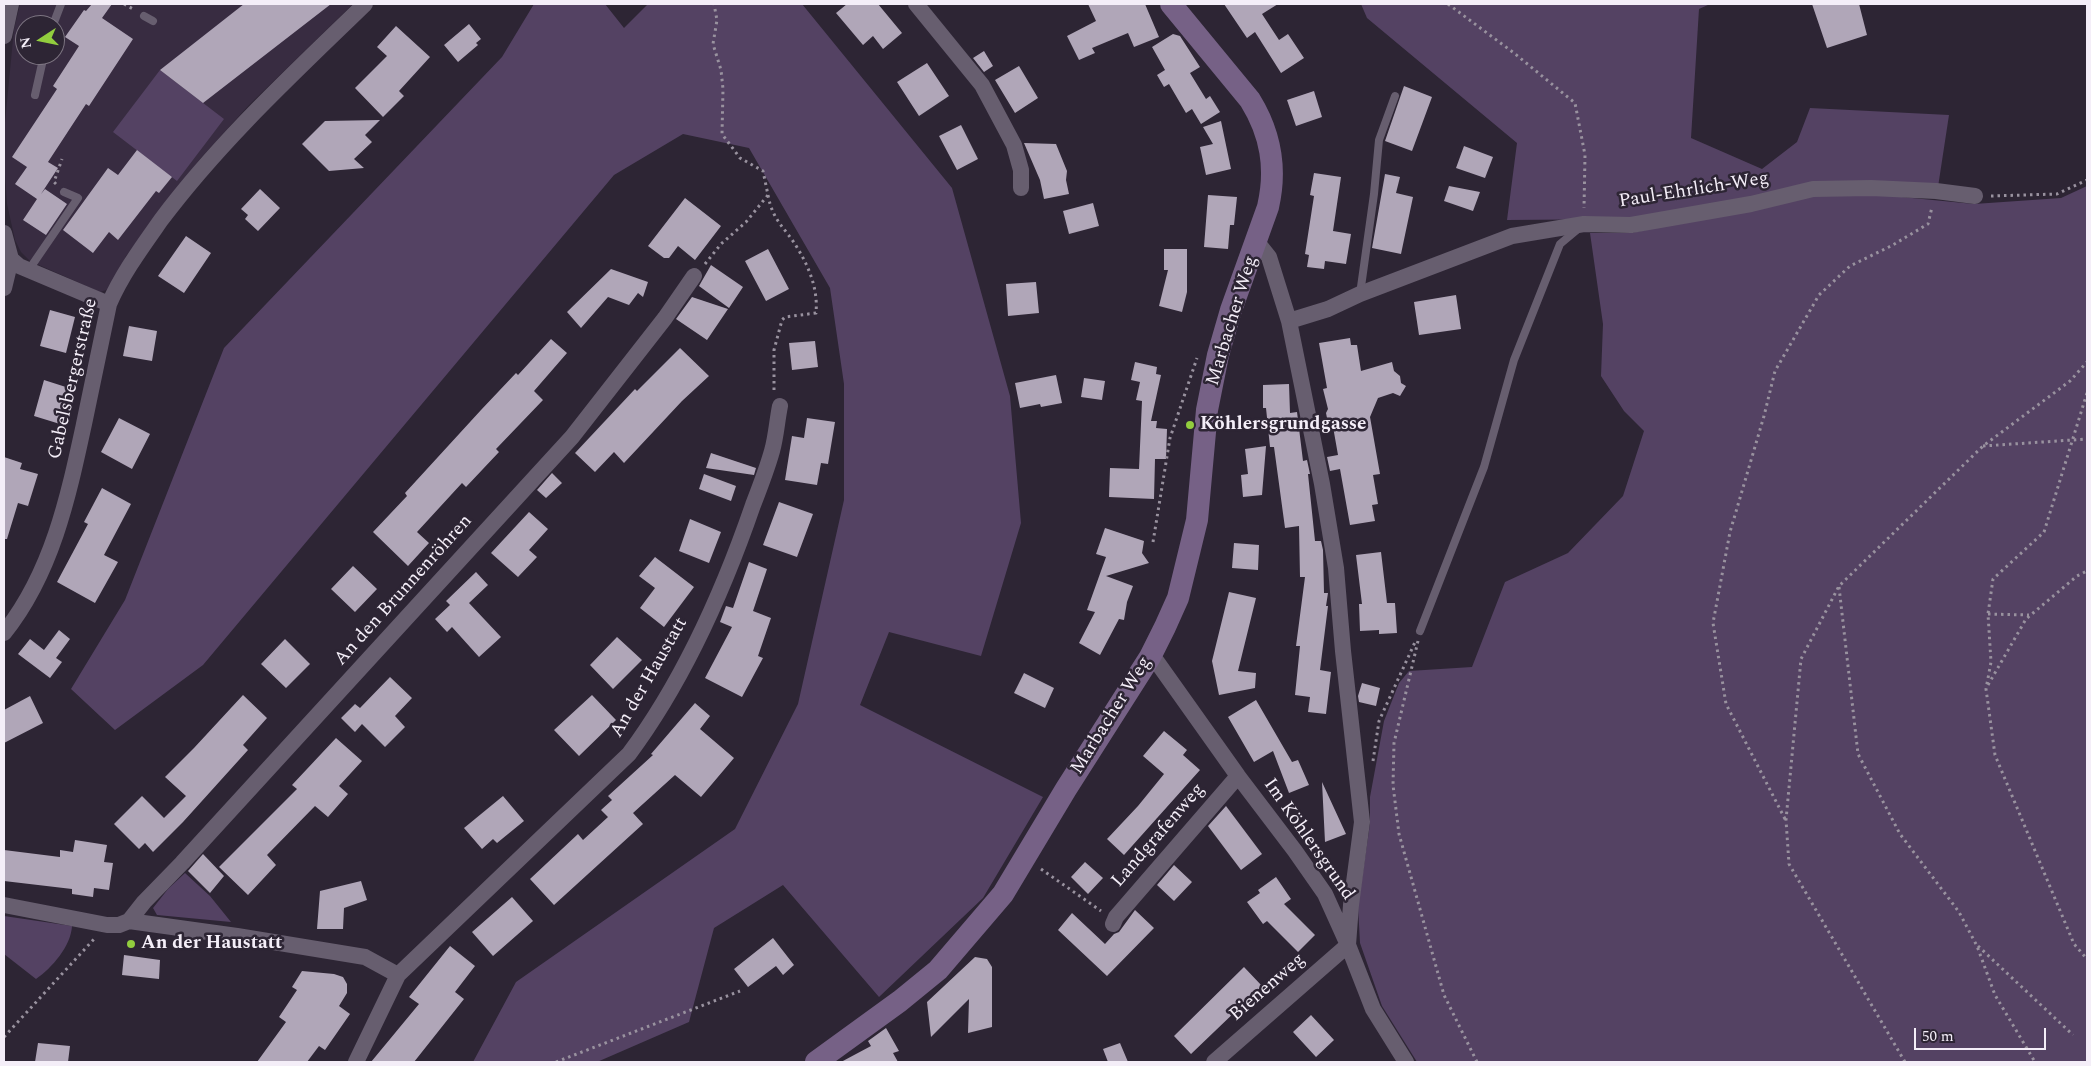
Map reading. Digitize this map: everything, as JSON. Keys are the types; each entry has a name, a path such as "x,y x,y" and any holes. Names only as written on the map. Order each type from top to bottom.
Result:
{"main road":[{"name":"Marbacher Weg","path":"816,1062 900,1001 938,970 1003,894 1066,789 1150,656 1178,598 1186,572 1197,520 1207,410 1217,363 1232,310 1257,242 1272,192 1272,158 1261,117 1250,100 1172,4"}],"street":[{"path":"4,36 11,4"},
{"name":"Gabelsbergerstraße","path":"4,633 15,619 38,577 60,524 74,471 110,304 118,284 142,246 194,180 239,128 365,4"},
{"path":"916,4 982,85 1014,145 1021,170 1021,188"},
{"name":"Paul-Ehrlich-Weg","path":"1289,321 1328,309 1360,294 1512,236 1584,224 1631,225 1751,204 1813,189 1871,188 1936,191 1975,196"},
{"path":"4,233 11,259 4,288"},
{"path":"1257,242 1269,257 1289,321 1322,484 1336,568 1362,822 1348,944"},
{"path":"11,259 28,271 110,304"},
{"name":"An den Brunnenröhren","path":"129,921 144,902 182,863 572,437 665,318 694,276"},
{"name":"An der Haustatt","path":"356,1062 398,975 629,754 641,738 677,679 714,606 746,528 772,450 780,406"},
{"name":"Im Köhlersgrund","path":"1150,656 1157,662 1325,894 1348,944 1373,1009 1406,1062"},
{"name":"Landgrafenweg","path":"1109,918 1116,917 1238,776"},
{"path":"4,905 107,925 119,925 129,921 237,936 365,958 398,975"},
{"name":"Bienenweg","path":"1214,1062 1348,944"}],"lane":[{"path":"144,16 153,21"},
{"path":"34,95 42,65"},
{"path":"1360,294 1374,194 1379,140 1395,96"},
{"path":"28,271 78,198 64,192"},
{"path":"1420,631 1484,467 1514,360 1560,244 1584,224"}],"path":[{"path":"714,4 717,20 713,44 721,70 723,89 722,134 740,158 764,171 772,212 798,249 813,280 817,300 816,313 785,317 779,327 774,350 774,393 780,406"},
{"path":"1448,4 1514,53 1575,103 1585,156 1584,224"},
{"path":"62,159 54,182 64,192"},
{"path":"1975,196 2057,194 2087,180"},
{"path":"1786,820 1726,704 1713,623 1730,532 1767,408 1775,370 1819,295 1850,266 1891,246 1928,224 1936,191"},
{"path":"694,276 721,244 746,222 768,195"},
{"path":"1153,542 1170,438 1195,358 1217,363"},
{"path":"1905,1062 1789,864 1786,820 1801,659 1838,586 1982,446 2070,381 2087,362"},
{"path":"2087,393 2074,441 2044,532 1993,579 1988,614 1992,662 1986,689 1995,755 2074,944 2087,959"},
{"path":"1982,446 2087,439"},
{"path":"1986,689 2026,619 2077,576 2087,571"},
{"path":"1838,586 1858,754 1900,834 1959,912 1978,946 1995,995 2035,1062"},
{"path":"1988,614 2030,615"},
{"path":"1373,763 1379,720 1420,631"},
{"path":"1420,631 1394,743 1394,795 1399,834 1444,995 1477,1062"},
{"path":"1041,869 1109,918"},
{"path":"4,1037 107,925"},
{"path":"1978,946 2073,1035"},
{"path":"556,1062 740,991"}],"shaded area":[{"path":"20,4 353,4 249,105 200,159 126,256 109,289 100,292 30,261 21,252 15,240 7,204 4,161 5,122 15,25 15,65 65,65 65,15 17,15"},
{"path":"534,4 605,4 624,28 648,4 802,4 952,188 1010,396 1021,523 981,656 889,632 860,705 1043,797 983,898 879,997 783,885 714,928 689,1022 597,1062 473,1062 516,982 735,829 798,704 844,500 844,384 830,288 749,148 683,134 614,175 203,665 115,730 71,689 125,600 224,348 502,57"},
{"path":"1361,4 1710,4 1699,9 1691,138 1762,169 1797,142 1810,108 1949,115 1938,187 1749,199 1631,219 1507,220 1517,143 1367,18"},
{"path":"160,70 224,119 177,181 113,132"},
{"path":"2087,186 2087,1062 1417,1062 1382,1006 1360,943 1358,906 1370,824 1370,797 1384,721 1399,683 1409,671 1472,667 1505,582 1568,553 1623,496 1644,431 1624,411 1601,376 1603,324 1590,233 1631,233 1816,194 1871,194 1974,204 2061,198"},
{"path":"185,873 210,896 231,922 157,915 153,908 168,889"},
{"path":"4,916 72,926 71,934 60,956 36,979 4,954"}],"building":[{"path":"92,4 112,4 102,18 133,39 89,106 86,104 48,162 58,168 41,194 45,189 67,204 46,235 23,220 37,199 15,184 27,167 12,157 57,89 53,86 79,46 65,37 84,10 86,11"},
{"path":"244,4 331,4 203,103 160,70"},
{"path":"847,4 878,4 902,33 883,49 873,36 863,45 836,13"},
{"path":"1088,4 1145,4 1159,37 1134,47 1128,33 1092,48 1095,53 1079,60 1067,36 1096,21"},
{"path":"1224,4 1278,4 1262,14 1279,40 1288,34 1304,58 1281,73 1255,32 1247,38"},
{"path":"1812,4 1859,4 1867,35 1827,48"},
{"path":"469,24 481,39 476,43 478,45 458,62 444,45"},
{"path":"396,26 430,57 399,91 404,96 383,117 355,88 387,56 377,47"},
{"path":"1173,34 1180,36 1200,67 1190,73 1206,99 1210,96 1220,112 1201,124 1192,109 1186,113 1169,84 1164,87 1157,75 1165,70 1152,47"},
{"path":"984,51 993,66 984,72 973,58"},
{"path":"927,63 949,96 919,116 897,82"},
{"path":"1019,66 1038,98 1015,113 995,80"},
{"path":"1404,86 1432,97 1412,151 1385,141"},
{"path":"1314,91 1322,117 1296,126 1287,100"},
{"path":"380,120 365,135 372,142 354,159 364,168 329,171 302,144 325,121"},
{"path":"1221,121 1231,169 1206,175 1200,147 1213,144 1203,127"},
{"path":"961,125 978,159 957,170 939,136"},
{"path":"1024,143 1056,144 1067,171 1066,180 1069,194 1044,199 1040,180"},
{"path":"1464,146 1493,157 1485,178 1456,168"},
{"path":"137,150 172,177 159,193 156,191 118,240 109,232 93,253 63,230 108,168 118,175"},
{"path":"1314,173 1341,177 1333,231 1351,234 1346,264 1325,261 1324,269 1307,267 1309,255 1305,254 1314,196 1310,195"},
{"path":"1385,174 1400,177 1396,193 1413,197 1401,254 1372,248"},
{"path":"1449,186 1480,192 1473,211 1444,201"},
{"path":"260,189 280,208 258,231 245,219 248,215 241,209"},
{"path":"1208,195 1237,197 1234,225 1230,225 1228,249 1204,247"},
{"path":"685,198 721,226 695,260 678,246 669,258 664,258 648,246"},
{"path":"1093,203 1099,226 1069,234 1063,211"},
{"path":"186,236 211,253 184,293 158,276"},
{"path":"768,249 789,289 766,301 745,261"},
{"path":"1164,249 1187,249 1187,292 1182,312 1159,306 1168,270 1164,270"},
{"path":"711,265 743,287 729,308 699,286"},
{"path":"611,269 648,282 643,297 638,293 629,305 608,297 581,328 567,312"},
{"path":"1036,282 1039,313 1008,316 1006,284"},
{"path":"1456,295 1461,329 1419,335 1414,302"},
{"path":"692,297 728,309 707,340 676,319"},
{"path":"50,310 75,317 66,353 40,346"},
{"path":"129,326 157,331 152,361 123,356"},
{"path":"1350,338 1351,345 1357,345 1361,371 1392,362 1394,371 1400,376 1401,383 1406,386 1400,396 1393,393 1378,398 1370,417 1380,474 1373,475 1378,504 1372,505 1375,521 1350,525 1340,469 1330,471 1327,457 1338,455 1332,421 1327,418 1326,413 1328,409 1323,389 1327,388 1319,343"},
{"path":"551,339 567,353 534,391 543,400 496,449 499,452 466,487 462,483 417,532 429,543 408,566 373,532 407,496 405,493 481,410 516,373 518,375"},
{"path":"815,341 818,367 792,370 789,343"},
{"path":"680,348 709,376 682,401 624,463 614,452 595,472 575,453 635,389 637,391"},
{"path":"1135,362 1157,367 1156,374 1161,375 1151,421 1157,421 1156,428 1167,429 1166,459 1155,459 1154,499 1109,497 1110,468 1139,469 1142,401 1136,400 1140,382 1131,380"},
{"path":"1056,375 1062,403 1041,407 1040,404 1020,408 1015,383"},
{"path":"1084,378 1105,381 1102,400 1081,397"},
{"path":"44,380 69,388 60,424 34,416"},
{"path":"1289,384 1290,413 1297,412 1303,461 1307,460 1310,474 1308,474 1315,541 1321,541 1324,593 1328,593 1320,670 1331,672 1326,714 1308,712 1310,697 1295,695 1300,646 1296,646 1305,577 1300,577 1299,526 1285,528 1274,447 1270,447 1266,408 1263,408 1263,385"},
{"path":"119,418 150,434 132,469 101,452"},
{"path":"807,418 835,422 828,464 821,463 817,485 785,480 792,436 804,438"},
{"path":"1266,446 1262,495 1243,497 1241,475 1248,474 1245,449"},
{"path":"711,453 756,468 754,475 706,468"},
{"path":"4,457 22,463 20,469 38,474 28,506 18,503 7,539 4,539"},
{"path":"552,473 562,483 546,498 537,490"},
{"path":"704,474 736,486 731,501 699,489"},
{"path":"102,488 131,504 104,555 118,562 95,603 57,582 88,524 84,522"},
{"path":"779,502 813,514 797,557 763,545"},
{"path":"529,512 548,529 529,550 537,557 518,577 491,553"},
{"path":"690,519 721,532 709,563 679,551"},
{"path":"1105,528 1144,541 1142,553 1149,563 1106,576 1133,586 1127,602 1124,620 1119,619 1100,655 1079,643 1095,612 1087,610 1106,557 1096,554"},
{"path":"1234,543 1259,545 1258,570 1232,568"},
{"path":"1381,552 1387,603 1395,603 1397,633 1379,634 1379,630 1360,631 1359,604 1362,604 1356,555"},
{"path":"655,557 694,587 664,627 640,608 655,588 639,576"},
{"path":"749,562 767,569 753,611 771,618 758,656 763,658 742,697 705,678 732,627 720,622 726,606 733,608"},
{"path":"353,566 377,589 355,612 331,589"},
{"path":"476,572 488,585 469,603 501,637 479,657 452,627 447,632 435,619 450,605 446,601"},
{"path":"1229,592 1256,598 1238,671 1256,673 1255,688 1219,695 1212,661"},
{"path":"59,630 70,639 56,658 62,662 50,678 18,654 30,639 44,650"},
{"path":"617,637 642,660 613,689 590,665"},
{"path":"285,639 310,664 286,688 261,664"},
{"path":"1024,673 1054,688 1045,708 1014,693"},
{"path":"390,677 412,698 395,716 405,727 385,747 362,724 355,732 341,718 355,704 360,708"},
{"path":"1362,683 1380,688 1376,706 1359,702 1358,696"},
{"path":"243,695 267,718 243,745 248,750 183,822 153,852 145,843 139,849 114,824 142,796 164,818 186,796 165,777"},
{"path":"592,695 616,720 579,756 554,730"},
{"path":"30,696 43,723 4,743 4,710"},
{"path":"1256,700 1292,762 1298,760 1309,785 1289,793 1273,751 1254,762 1228,717"},
{"path":"695,703 710,716 700,729 734,758 701,797 675,775 633,813 643,824 554,905 530,879 578,834 583,840 608,817 601,810 612,800 608,796 653,755 651,754"},
{"path":"1164,731 1187,750 1183,755 1200,770 1124,855 1107,839 1138,806 1164,774 1143,756"},
{"path":"336,738 362,761 339,786 348,794 328,817 315,806 267,855 276,865 248,895 219,867 297,789 292,785"},
{"path":"1322,782 1346,834 1325,842"},
{"path":"503,796 524,821 497,843 493,839 482,849 464,828"},
{"path":"1226,806 1262,854 1241,870 1208,826"},
{"path":"75,840 107,845 104,862 113,863 109,890 94,888 93,897 72,894 72,889 4,881 4,850 60,857 60,850 73,852"},
{"path":"203,854 224,876 210,893 188,871"},
{"path":"1085,862 1103,878 1088,894 1071,877"},
{"path":"1174,865 1192,882 1174,901 1157,885"},
{"path":"1276,877 1291,899 1284,904 1315,935 1298,952 1267,921 1263,924 1247,902 1260,893 1258,890"},
{"path":"361,881 367,900 344,908 343,929 317,929 320,891"},
{"path":"512,897 533,921 493,956 472,932"},
{"path":"1135,910 1154,928 1107,976 1058,930 1072,913 1105,944 1114,934 1119,932"},
{"path":"773,938 794,965 783,975 776,966 748,987 734,969"},
{"path":"450,946 475,966 455,992 464,999 414,1062 371,1062 419,1004 409,997"},
{"path":"124,955 160,960 159,979 122,975"},
{"path":"975,957 987,959 992,967 992,1027 968,1033 969,999 931,1037 927,1002"},
{"path":"1244,967 1262,986 1191,1054 1174,1036"},
{"path":"302,971 334,974 343,977 347,984 347,993 339,1006 350,1014 325,1050 319,1046 307,1062 257,1062 286,1022 279,1017 297,990 292,987"},
{"path":"1311,1015 1334,1040 1316,1057 1293,1032"},
{"path":"886,1028 899,1051 893,1053 898,1062 841,1062 871,1046 868,1041"},
{"path":"38,1043 70,1046 68,1062 35,1062"},
{"path":"1120,1043 1128,1062 1108,1062 1103,1049"}],"place":[{"name":"Köhlersgrundgasse","path":"1190,425"},
{"name":"An der Haustatt","path":"131,944"}]}
